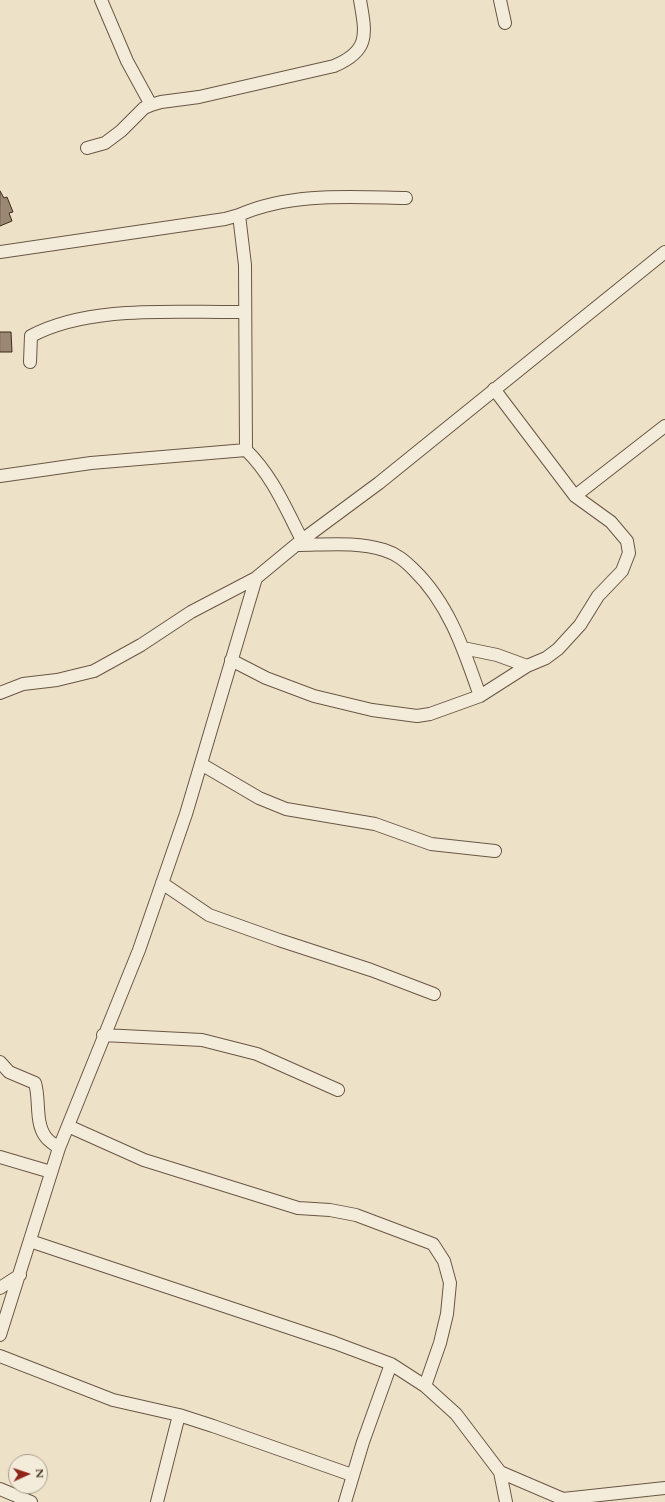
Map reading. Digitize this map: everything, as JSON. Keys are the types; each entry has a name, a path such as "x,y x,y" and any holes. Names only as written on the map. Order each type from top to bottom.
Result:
{"street":[{"path":"101,0 126,61 151,105"},
{"path":"87,148 105,143 121,131 144,108 151,105 161,102 200,97 334,66 348,60 357,53 363,44 365,34 360,0"},
{"path":"500,0 505,24"},
{"path":"0,252 225,219 268,204 303,199 406,198"},
{"path":"239,215 244,259 246,450"},
{"path":"0,683 23,684 57,680 94,671 141,645 191,612 256,578 299,542 379,483 494,389 573,328 665,252"},
{"path":"30,362 31,336 48,327 110,315 147,312 244,312"},
{"path":"231,660 266,678 314,696 372,710 417,716 430,714 480,696 527,666 546,658 569,638 580,625 598,596 622,571 628,553 628,541 611,522 575,496 494,389"},
{"path":"575,496 665,426"},
{"path":"0,476 91,463 246,450 256,459 271,480 299,542"},
{"path":"299,542 369,546 386,550 400,557 425,581 439,599 463,648 480,696"},
{"path":"0,1335 59,1148 103,1035 139,950 186,814 256,578"},
{"path":"463,648 497,655 527,666"},
{"path":"0,693 23,684"},
{"path":"201,764 259,798 286,808 375,824 431,844 495,851"},
{"path":"162,883 209,915 371,970 434,994"},
{"path":"103,1035 202,1040 257,1054 338,1090"},
{"path":"0,1062 9,1072 35,1083 40,1122 44,1136 59,1148"},
{"path":"68,1126 144,1160 298,1208 330,1210 356,1215 433,1244 444,1261 450,1283 447,1314 440,1343 425,1386"},
{"path":"0,1157 51,1172"},
{"path":"30,1241 335,1343 391,1364 425,1386 456,1414 500,1472 506,1502"},
{"path":"0,1288 20,1275"},
{"path":"0,1356 113,1400 179,1415 247,1437 352,1475"},
{"path":"345,1502 352,1475 391,1364"},
{"path":"158,1502 179,1415"},
{"path":"500,1472 561,1500 665,1488"},
{"path":"0,1489 31,1502"}],"building":[{"path":"0,191 4,198 7,197 13,212 9,213 12,221 0,226"},
{"path":"0,332 11,332 12,352 0,352"}]}
